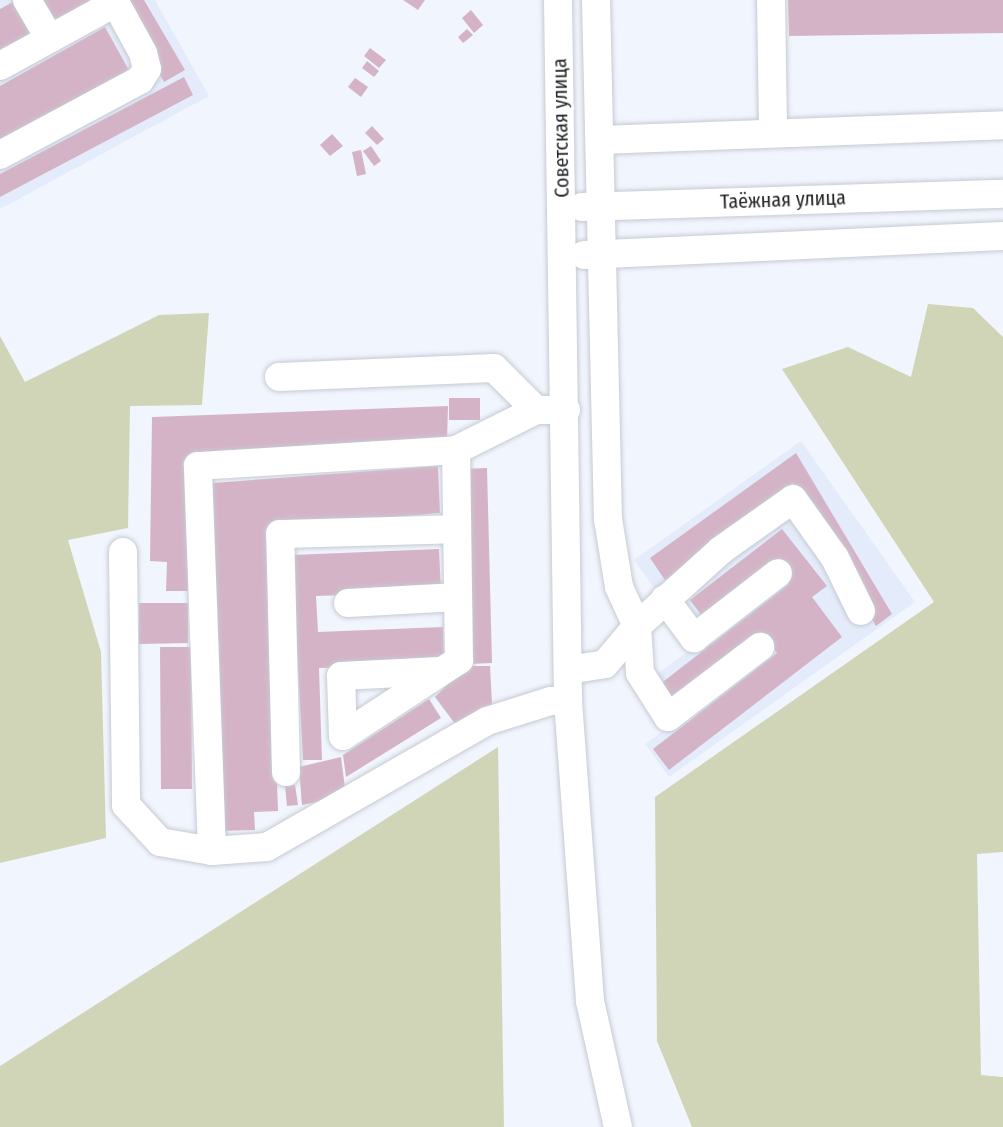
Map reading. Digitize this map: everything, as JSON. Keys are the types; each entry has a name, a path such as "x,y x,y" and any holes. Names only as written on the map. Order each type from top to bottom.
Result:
{"street":[{"path":"27,0 50,39"},
{"name":"Советская улица","path":"558,0 564,256 568,701 590,1001 618,1127"},
{"name":"Советская улица","path":"596,0 608,519 619,587 637,626"},
{"path":"771,0 773,133"},
{"path":"0,66 114,1 143,53 147,69 140,80 0,154"},
{"path":"600,140 1003,125"},
{"name":"Таёжная улица","path":"563,207 1003,194"},
{"path":"564,256 1003,236"},
{"path":"279,377 494,368 536,410"},
{"path":"212,850 198,466 456,450 536,410 566,410"},
{"path":"440,671 459,660 456,450"},
{"path":"568,670 605,664 637,626 665,599 793,499 835,558 861,611"},
{"path":"286,772 280,534 457,529"},
{"path":"123,552 126,805 160,842 212,850 267,847 487,721 551,700 568,701"},
{"path":"665,599 694,638 778,573"},
{"path":"348,603 458,597"},
{"path":"637,626 640,673 668,717 760,647"}],"shaded area":[{"path":"0,0 155,0 209,96 0,209"},
{"path":"801,441 915,602 669,777 645,744 666,729 637,688 696,646 634,560"}],"green space":[{"path":"928,304 973,308 1003,337 1003,852 977,854 981,1075 1003,1077 1003,1127 692,1127 657,1041 655,797 934,602 782,369 848,347 911,377"},
{"path":"209,313 202,405 130,406 128,528 68,540 101,652 106,838 0,863 0,336 25,382 159,315"},
{"path":"498,747 504,1127 0,1127 0,1066"}],"building":[{"path":"37,0 89,0 91,5 53,27"},
{"path":"117,0 144,0 185,70 164,82"},
{"path":"403,0 425,0 418,10"},
{"path":"788,0 1003,0 1003,33 789,36"},
{"path":"13,2 34,41 0,60 0,9"},
{"path":"471,10 483,25 474,33 462,18"},
{"path":"105,27 131,74 0,147 0,86"},
{"path":"467,29 473,35 463,43 458,37"},
{"path":"370,48 386,60 379,68 364,56"},
{"path":"367,61 379,71 374,77 362,68"},
{"path":"184,77 193,95 0,197 0,174"},
{"path":"355,78 368,87 361,97 348,87"},
{"path":"372,126 384,139 377,145 365,133"},
{"path":"332,134 343,146 330,156 320,145"},
{"path":"371,146 381,161 374,166 363,151"},
{"path":"361,150 366,174 357,176 352,152"},
{"path":"449,398 480,398 480,420 449,420"},
{"path":"448,406 447,442 191,454 189,591 166,591 167,562 150,561 152,417"},
{"path":"796,453 892,614 876,626 793,483 665,580 650,558"},
{"path":"438,466 440,513 268,528 278,811 254,812 255,830 219,831 212,483"},
{"path":"487,468 492,663 468,664 462,469"},
{"path":"782,529 827,586 812,597 842,637 669,770 653,749 777,653 763,634 670,706 655,688 789,584 775,566 705,620 690,600"},
{"path":"439,549 441,592 316,596 318,632 443,627 444,664 319,668 322,760 303,760 292,555"},
{"path":"139,603 188,603 188,643 139,644"},
{"path":"160,647 191,647 192,789 161,789"},
{"path":"466,666 490,666 492,704 459,729 435,697"},
{"path":"429,699 441,718 346,777 343,755"},
{"path":"341,757 346,796 302,805 299,767"},
{"path":"295,785 298,805 287,806 285,786"}]}
